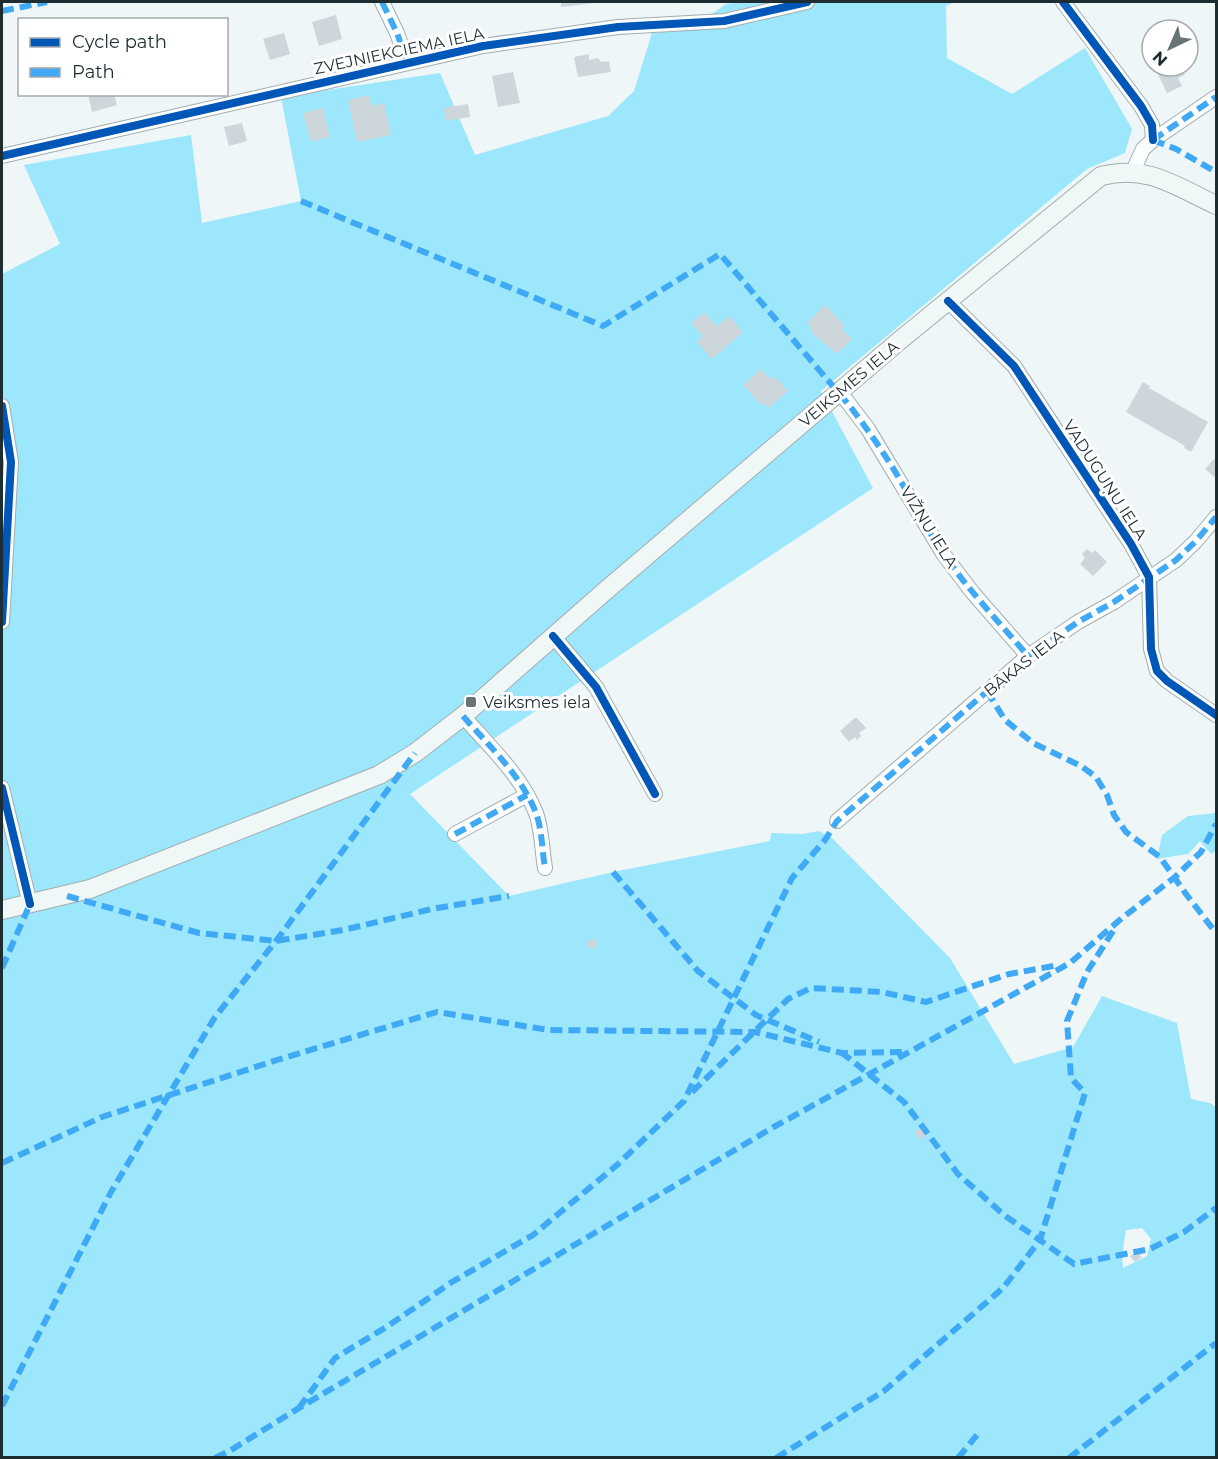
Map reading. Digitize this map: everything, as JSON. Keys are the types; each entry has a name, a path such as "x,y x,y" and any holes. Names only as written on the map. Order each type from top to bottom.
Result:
{"main road":[{"path":"1133,171 1150,174 1216,204"},
{"name":"VEIKSMES IELA","path":"2,910 90,889 379,775 415,753 463,716 553,636 1086,186 1101,176 1133,171"}],"street":[{"path":"382,2 397,33 407,62"},
{"name":"ZVEJNIEKCIEMA IELA","path":"2,156 483,46 594,30 723,21 807,2"},
{"path":"1063,2 1141,106 1152,125 1153,140"},
{"path":"1133,171 1143,149 1153,140 1216,97"},
{"name":"VADUGUŅU IELA","path":"948,301 1014,366 1131,544 1149,578 1151,649 1157,671 1167,681 1216,715"},
{"name":"VIŽŅU IELA","path":"840,392 868,429 944,555 973,593 1028,656"},
{"path":"2,406 11,462 2,622"},
{"name":"BĀKAS IELA","path":"837,821 1028,656 1078,621 1114,602 1176,560 1216,517"},
{"path":"553,636 596,687 655,794"},
{"path":"463,716 512,772 527,795 537,814 545,868"},
{"path":"2,788 30,904"},
{"path":"454,834 527,795"}],"shaded area":[{"path":"740,2 955,2 946,6 947,58 1012,94 1085,48 1132,129 1125,153 1087,169 821,391 873,488 410,794 509,896 613,872 770,841 771,833 802,834 819,831 832,838 950,958 1014,1064 1073,1047 1102,996 1177,1023 1191,1099 1210,1103 1216,1107 1216,1457 2,1458 2,274 60,244 24,165 191,135 202,223 301,201 281,97 440,73 475,155 608,116 634,91 652,33 691,29 726,4","holes":["1142,1228 1151,1239 1147,1256 1123,1268 1122,1255 1126,1230"]},
{"path":"1216,813 1216,851 1211,854 1200,841 1188,854 1157,859 1162,835 1188,816"}],"building":[{"path":"561,2 595,2 595,3 561,7"},
{"path":"336,15 342,39 319,46 312,22"},
{"path":"284,33 290,54 270,60 263,39"},
{"path":"589,54 589,60 598,58 601,62 609,61 611,72 578,77 574,57"},
{"path":"513,72 520,103 498,107 492,76"},
{"path":"1160,78 1178,78 1182,86 1167,93"},
{"path":"369,95 371,106 384,103 391,135 357,142 348,100"},
{"path":"88,96 115,96 117,105 92,112"},
{"path":"468,104 470,117 446,121 444,108"},
{"path":"323,108 330,137 311,142 303,113"},
{"path":"242,123 247,141 229,146 224,127"},
{"path":"825,305 845,326 842,329 852,339 837,354 814,335 807,323"},
{"path":"704,312 717,326 729,316 743,332 712,359 697,342 703,336 691,323"},
{"path":"761,369 770,379 774,376 788,391 769,408 765,404 762,406 743,385"},
{"path":"1143,382 1150,386 1149,388 1208,422 1191,452 1184,448 1185,446 1126,412"},
{"path":"1214,459 1216,474 1214,477 1205,469"},
{"path":"1087,549 1092,553 1095,550 1107,562 1093,576 1080,564 1085,558 1082,554"},
{"path":"856,717 866,728 859,733 861,736 857,740 855,737 849,742 840,731"},
{"path":"597,939 598,947 589,949 587,941"},
{"path":"920,1127 926,1135 921,1140 914,1133"},
{"path":"1137,1251 1142,1257 1135,1262 1130,1256"}],"marked path":[{"path":"2,11 47,2"},
{"path":"382,2 397,33 407,62"},
{"path":"1153,140 1216,97"},
{"path":"1153,140 1176,149 1216,172"},
{"path":"301,201 603,326 720,254 849,405 896,473 930,533 953,567 1028,656"},
{"path":"299,1408 335,1358 388,1326 452,1282 533,1235 617,1165 684,1101 792,878 825,840 837,821 1028,656 1176,560 1216,517"},
{"path":"987,691 1005,720 1033,743 1081,766 1096,777 1107,795 1114,815 1126,832 1160,857 1216,933"},
{"path":"463,716 504,762 530,799 540,826 545,868"},
{"path":"2,1406 111,1192 215,1017 276,941 415,753"},
{"path":"455,834 527,795"},
{"path":"215,1458 772,1128 1070,963 1122,918 1175,877 1201,852 1216,824"},
{"path":"613,872 698,971 756,1015 819,1042"},
{"path":"67,896 199,933 276,941 343,930 432,909 509,896"},
{"path":"2,968 30,904"},
{"path":"776,1458 884,1391 1003,1288 1040,1240 1085,1093 1071,1078 1067,1021 1087,972 1115,928"},
{"path":"692,1092 788,999 811,988 882,992 926,1002 1009,974 1059,965"},
{"path":"2,1163 102,1117 277,1060 437,1012 549,1030 755,1032 842,1053 905,1052"},
{"path":"841,1052 904,1102 958,1174 1004,1215 1074,1264 1150,1249 1184,1232 1216,1208"},
{"path":"1069,1458 1216,1343"},
{"path":"958,1458 977,1435"}],"cycle path":[{"path":"2,156 483,46 618,27 724,21 807,2"},
{"path":"1063,2 1141,106 1152,125 1153,140"},
{"path":"948,301 1014,366 1131,544 1149,577 1151,649 1157,671 1167,681 1216,715"},
{"path":"2,406 11,462 2,622"},
{"path":"553,636 596,687 655,794"},
{"path":"2,788 30,904"}],"place":[{"name":"Veiksmes iela","path":"471,702"}]}
